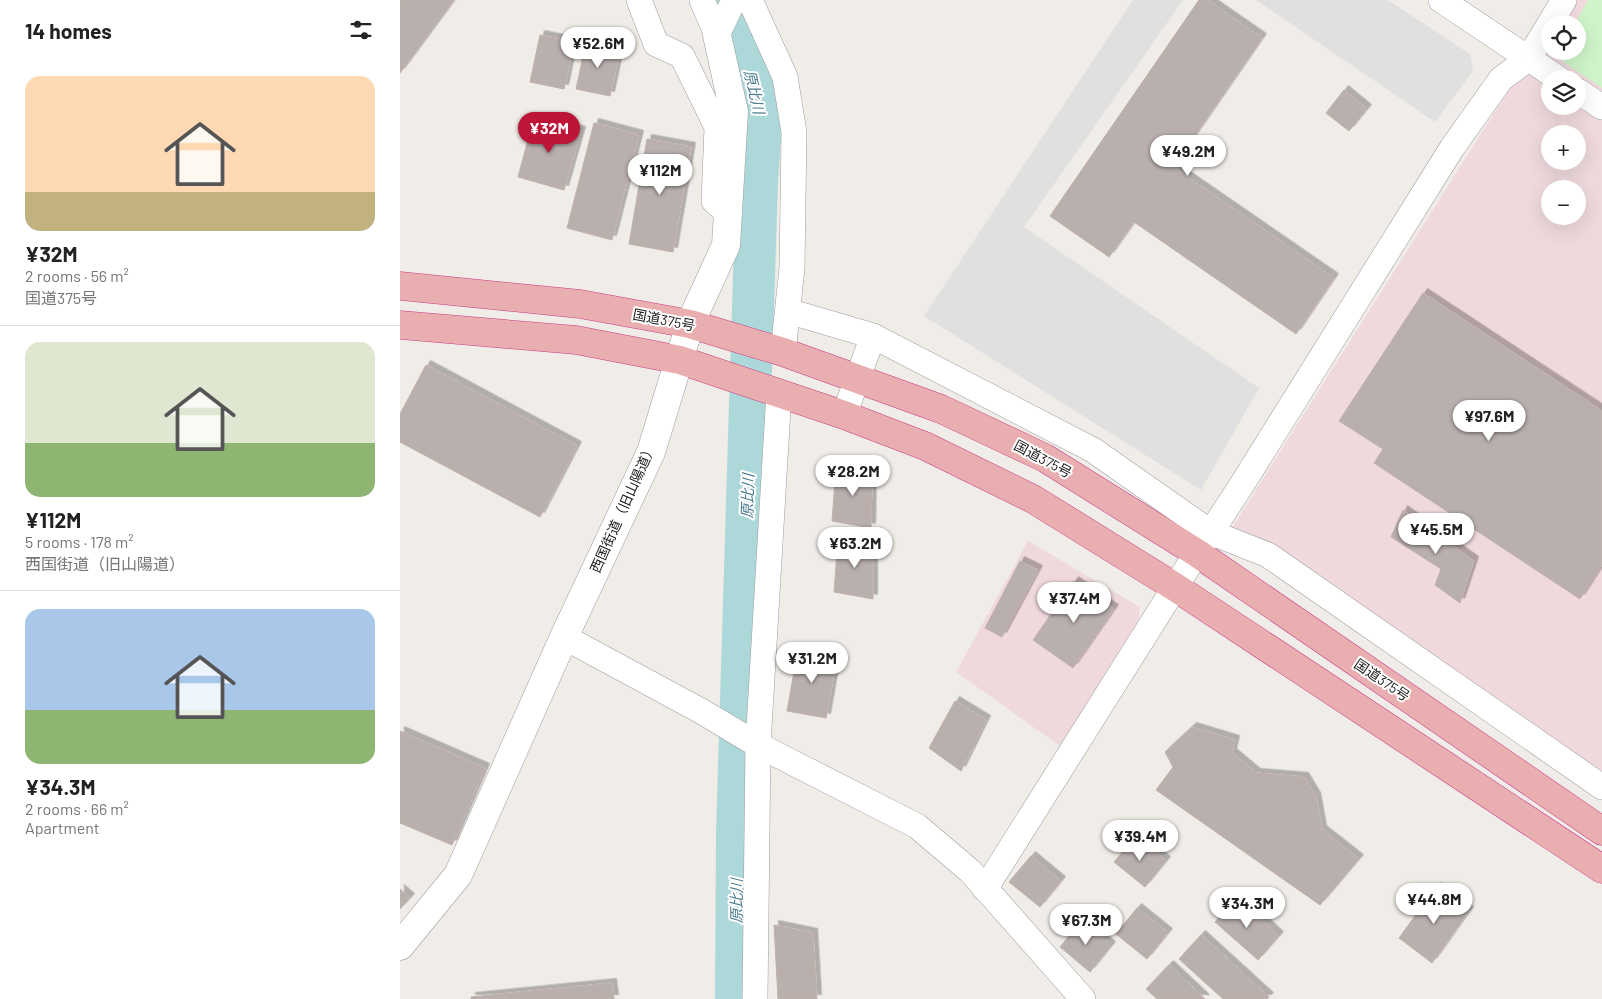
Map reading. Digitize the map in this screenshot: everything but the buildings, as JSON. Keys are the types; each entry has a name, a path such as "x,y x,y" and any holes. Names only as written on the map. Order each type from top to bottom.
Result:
{"highway":[{"name":"国道375号","path":"400,286 580,304 690,324 783,352 941,409 1045,458 1203,543 1602,831"},
{"path":"400,325 576,340 680,360 779,392 925,446 1033,500 1175,587 1602,869"}],"street":[{"path":"639,0 656,44 682,56 718,127 714,201 728,213"},
{"path":"702,0 717,35"},
{"path":"717,35 734,0"},
{"path":"750,0 785,77 794,132 792,268 783,352"},
{"path":"1441,0 1547,70"},
{"path":"985,889 1175,587 1241,486 1452,148 1501,79 1529,58 1564,0"},
{"name":"西国街道（旧山陽道）","path":"400,946 458,875 564,637 651,452 690,324 726,245 734,112 717,35"},
{"path":"1586,96 1602,107"},
{"path":"788,311 873,336 1093,450 1203,543 1268,556 1602,787"},
{"path":"844,415 873,336"},
{"path":"756,999 754,742 779,392"},
{"path":"564,637 754,742 917,826 970,871 1079,998"}],"shaded area":[{"path":"1133,0 1183,0 1024,227 1259,388 1201,490 924,316"},
{"path":"1256,0 1388,0 1470,54 1473,71 1435,122"},
{"path":"1564,0 1602,0 1602,793 1225,539 1541,38 1541,60 1586,60 1586,15 1555,15"},
{"path":"1028,541 1140,607 1139,619 1060,746 956,672"}],"green space":[{"path":"1588,0 1602,0 1602,88 1586,77 1586,70 1575,70 1562,61 1586,60 1586,15 1579,15"}],"waterway":[{"name":"原比川","path":"723,0 741,37 761,122 757,182 737,833 736,999"}]}
